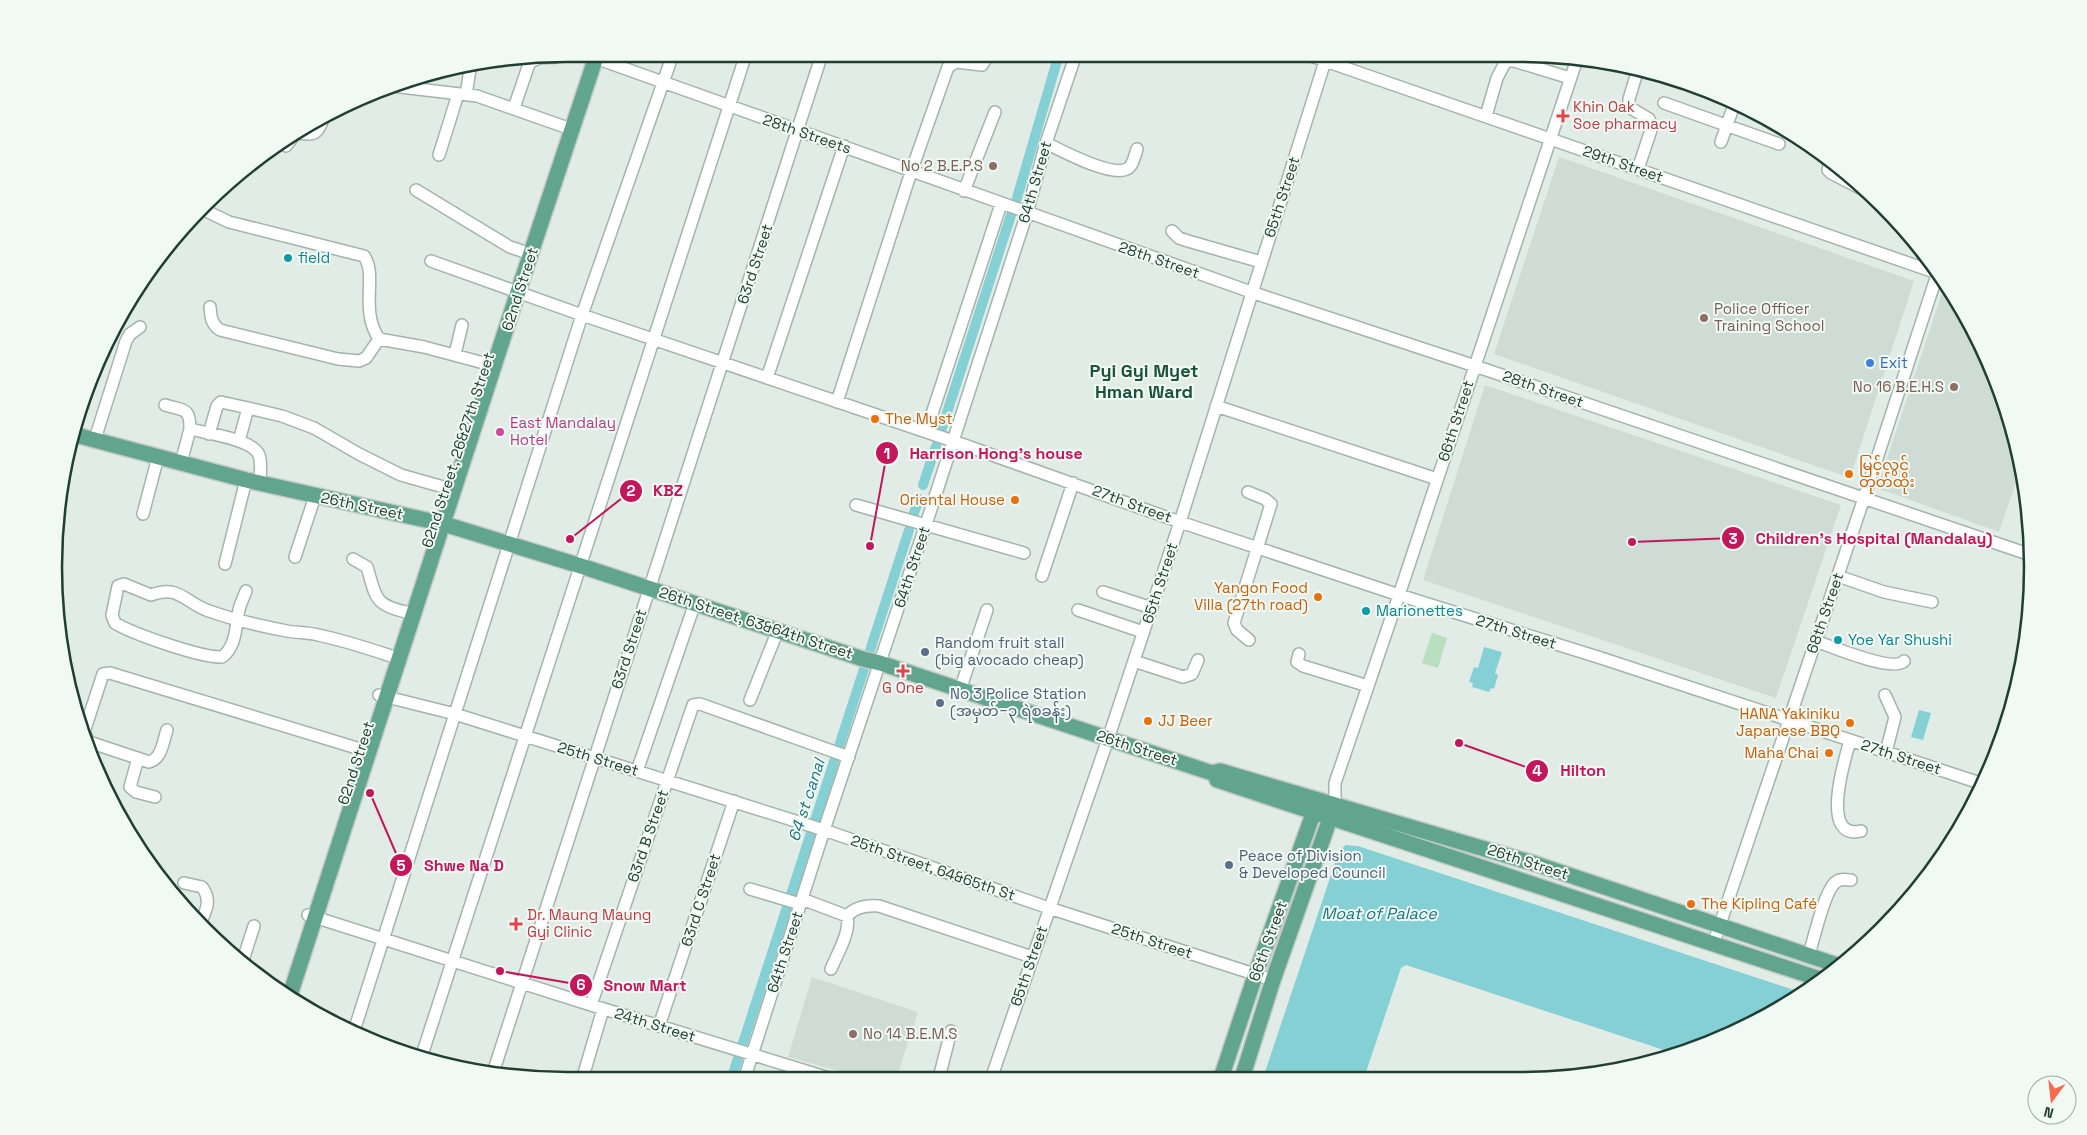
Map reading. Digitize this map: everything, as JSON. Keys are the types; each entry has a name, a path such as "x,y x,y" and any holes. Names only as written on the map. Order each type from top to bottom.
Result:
{"main road":[{"name":"62nd Street","path":"439,523 590,62"},
{"name":"26th Street","path":"80,436 253,482 439,523 649,588"},
{"name":"62nd Street, 26&27th Street","path":"406,612 439,523"},
{"path":"383,696 439,523"},
{"name":"26th Street, 63&64th Street","path":"649,588 871,661"},
{"name":"62nd Street","path":"312,916 383,696 391,656 406,612"},
{"name":"26th Street","path":"871,661 1212,773 1217,780 1536,864 1833,963"},
{"name":"66th Street","path":"1223,1072 1256,973 1316,806"},
{"name":"26th Street","path":"1333,810 1713,945 1814,977"},
{"name":"66th Street","path":"1244,1072 1273,980 1333,810"},
{"path":"286,986 312,916"},
{"path":"291,990 312,916"}],"street":[{"name":"28th Streets","path":"610,62 662,83 798,132 844,146 1014,208"},
{"path":"356,1025 582,315 670,62"},
{"path":"423,1051 743,62"},
{"name":"63rd Street","path":"495,1067 820,62"},
{"path":"837,402 911,172 948,67 956,62 982,65 985,62"},
{"name":"64th Street","path":"745,1072 746,1053 871,661 945,438 1014,208 1046,143 1073,62"},
{"name":"65th Street","path":"993,1072 1152,608 1325,62"},
{"name":"29th Street","path":"1337,62 1486,116 1926,268"},
{"path":"1486,116 1494,87 1505,62"},
{"path":"1517,62 1570,78"},
{"path":"514,108 529,64"},
{"name":"66th Street","path":"1333,810 1335,783 1574,66"},
{"path":"439,155 468,72"},
{"path":"1636,76 1629,99 1629,107 1649,119 1652,126 1638,169"},
{"path":"409,88 487,98 567,128"},
{"path":"1664,103 1779,144"},
{"path":"1721,142 1732,110"},
{"path":"964,191 995,112"},
{"path":"308,135 316,133 318,128"},
{"path":"1046,143 1083,161 1110,169 1121,170 1131,165 1137,149"},
{"path":"767,378 844,146"},
{"path":"1828,168 1831,173 1837,176"},
{"path":"416,190 499,242 528,253"},
{"path":"926,432 1014,208"},
{"name":"28th Street","path":"1014,208 1252,292 2024,553"},
{"path":"208,212 229,222 364,256 369,271 368,316 379,340"},
{"path":"1172,231 1179,238 1261,262"},
{"name":"27th Street","path":"431,261 723,364 945,438 1180,522 1976,782"},
{"name":"68th Street","path":"1713,945 1864,498 1934,280"},
{"path":"210,307 214,326 220,330 338,359 358,361 366,358 379,340"},
{"path":"455,354 462,324"},
{"path":"95,439 126,341 130,334 140,327"},
{"path":"379,340 424,347 490,365"},
{"path":"209,434 217,406 221,402 269,412 314,428 401,475 450,488"},
{"path":"165,405 186,412 190,416 190,429 181,463"},
{"path":"1216,406 1437,479"},
{"path":"239,441 248,408"},
{"path":"190,429 251,445 259,455 253,482 225,564"},
{"path":"143,514 158,457"},
{"path":"1042,576 1073,484"},
{"path":"1248,492 1266,499 1271,504 1234,623 1237,630 1249,640"},
{"path":"295,557 315,496"},
{"path":"856,505 1024,553"},
{"path":"353,560 367,567 377,598 382,604 393,610 406,612"},
{"path":"1838,576 1884,592 1932,602"},
{"path":"246,591 240,607 238,620 230,649 222,657 127,631 115,623 112,615 118,586 124,584 150,595 163,590 170,591 181,595 197,606 238,620 287,631 316,634 391,656"},
{"path":"1103,592 1152,608"},
{"path":"637,770 695,603"},
{"path":"960,690 987,610"},
{"path":"1078,610 1143,632"},
{"path":"750,700 778,630"},
{"path":"1816,641 1879,662 1897,666 1904,662"},
{"path":"1299,654 1297,662 1303,666 1368,686"},
{"path":"1134,661 1183,677 1192,674 1198,660"},
{"path":"87,723 104,674 110,673 366,750"},
{"path":"1885,695 1895,717 1886,752"},
{"name":"25th Street","path":"383,696 455,714 526,738 595,757 817,828"},
{"name":"63rd B Street","path":"591,1006 691,707 695,704 700,704 841,754"},
{"path":"94,744 149,762 157,759 167,730"},
{"path":"1850,741 1841,772 1838,815 1842,825 1847,830 1861,831"},
{"path":"138,758 130,786 136,792 154,797"},
{"name":"66th Street","path":"1316,806 1335,783"},
{"name":"63rd C Street","path":"659,1026 734,802"},
{"name":"25th Street, 64&65th St","path":"817,828 1049,908"},
{"path":"1809,955 1818,922 1832,886 1841,879 1851,880"},
{"path":"184,883 202,887 206,894 207,907 203,917"},
{"path":"750,889 847,916"},
{"path":"847,916 854,910 868,906 879,906 1032,957"},
{"name":"25th Street","path":"1049,908 1273,980"},
{"name":"24th Street","path":"312,916 591,1006 809,1072"},
{"path":"831,969 846,930 847,916"},
{"path":"245,955 254,926"},
{"path":"584,1072 602,1009"},
{"path":"941,1072 951,1031"}],"shaded area":[{"name":"Police Officer Training School","path":"1559,157 1914,281 1850,478 1494,354"},
{"name":"No 16 B.E.H.S","path":"1942,292 1957,315 1986,374 1998,405 2017,480 1999,532 1877,488"},
{"path":"1485,385 1841,505 1776,698 1423,580"},
{"name":"No 14 B.E.M.S","path":"812,977 918,1012 898,1072 843,1072 788,1057"}],"green space":[{"path":"1432,633 1447,638 1438,668 1422,663"}],"water":[{"path":"1484,647 1502,652 1495,673 1498,675 1494,689 1491,688 1489,692 1472,687 1473,683 1469,682 1474,667 1478,668"},
{"path":"1919,710 1931,713 1923,740 1911,737"},
{"name":"Moat of Palace","path":"1346,845 1358,846 1795,990 1772,1005 1713,1034 1666,1051 1406,965 1401,968 1366,1072 1265,1072 1340,850"}],"waterway":[{"path":"1017,198 1057,62"},
{"path":"942,428 1011,215"},
{"path":"923,485 936,446"},
{"path":"914,513 919,499"},
{"name":"64 st canal","path":"734,1072 909,530"}],"place":[{"name":"Khin Oak Soe pharmacy","path":"1563,116"},
{"name":"No 2 B.E.P.S","path":"993,166"},
{"name":"field","path":"288,258"},
{"name":"Police Officer Training School","path":"1704,318"},
{"name":"Exit","path":"1870,363"},
{"name":"No 16 B.E.H.S","path":"1954,387"},
{"name":"The Myst","path":"875,419"},
{"name":"East Mandalay Hotel","path":"500,432"},
{"name":"မြင့်လွင် တုတ်ထိုး","path":"1849,474"},
{"name":"Oriental House","path":"1015,500"},
{"name":"KBZ","path":"570,539"},
{"name":"Children's Hospital (Mandalay)","path":"1632,542"},
{"name":"Harrison Hong's house","path":"870,546"},
{"name":"Yangon Food Villa (27th road)","path":"1318,597"},
{"name":"Marionettes","path":"1366,611"},
{"name":"Yoe Yar Shushi","path":"1838,640"},
{"name":"Random fruit stall (big avocado cheap)","path":"925,652"},
{"name":"G One","path":"903,671"},
{"name":"No 3 Police Station (အမှတ်−၃ ရဲစခန်း)","path":"940,703"},
{"name":"JJ Beer","path":"1148,721"},
{"name":"HANA Yakiniku Japanese BBQ","path":"1850,723"},
{"name":"Hilton","path":"1459,743"},
{"name":"Maha Chai","path":"1829,753"},
{"name":"Shwe Na D","path":"370,793"},
{"name":"Peace of Division & Developed Council","path":"1229,865"},
{"name":"The Kipling Café","path":"1691,904"},
{"name":"Dr. Maung Maung Gyi Clinic","path":"516,924"},
{"name":"Snow Mart","path":"500,971"},
{"name":"No 14 B.E.M.S","path":"853,1034"}],"district":[{"name":"Pyi Gyi Myet Hman Ward","path":"1144,381"}]}
